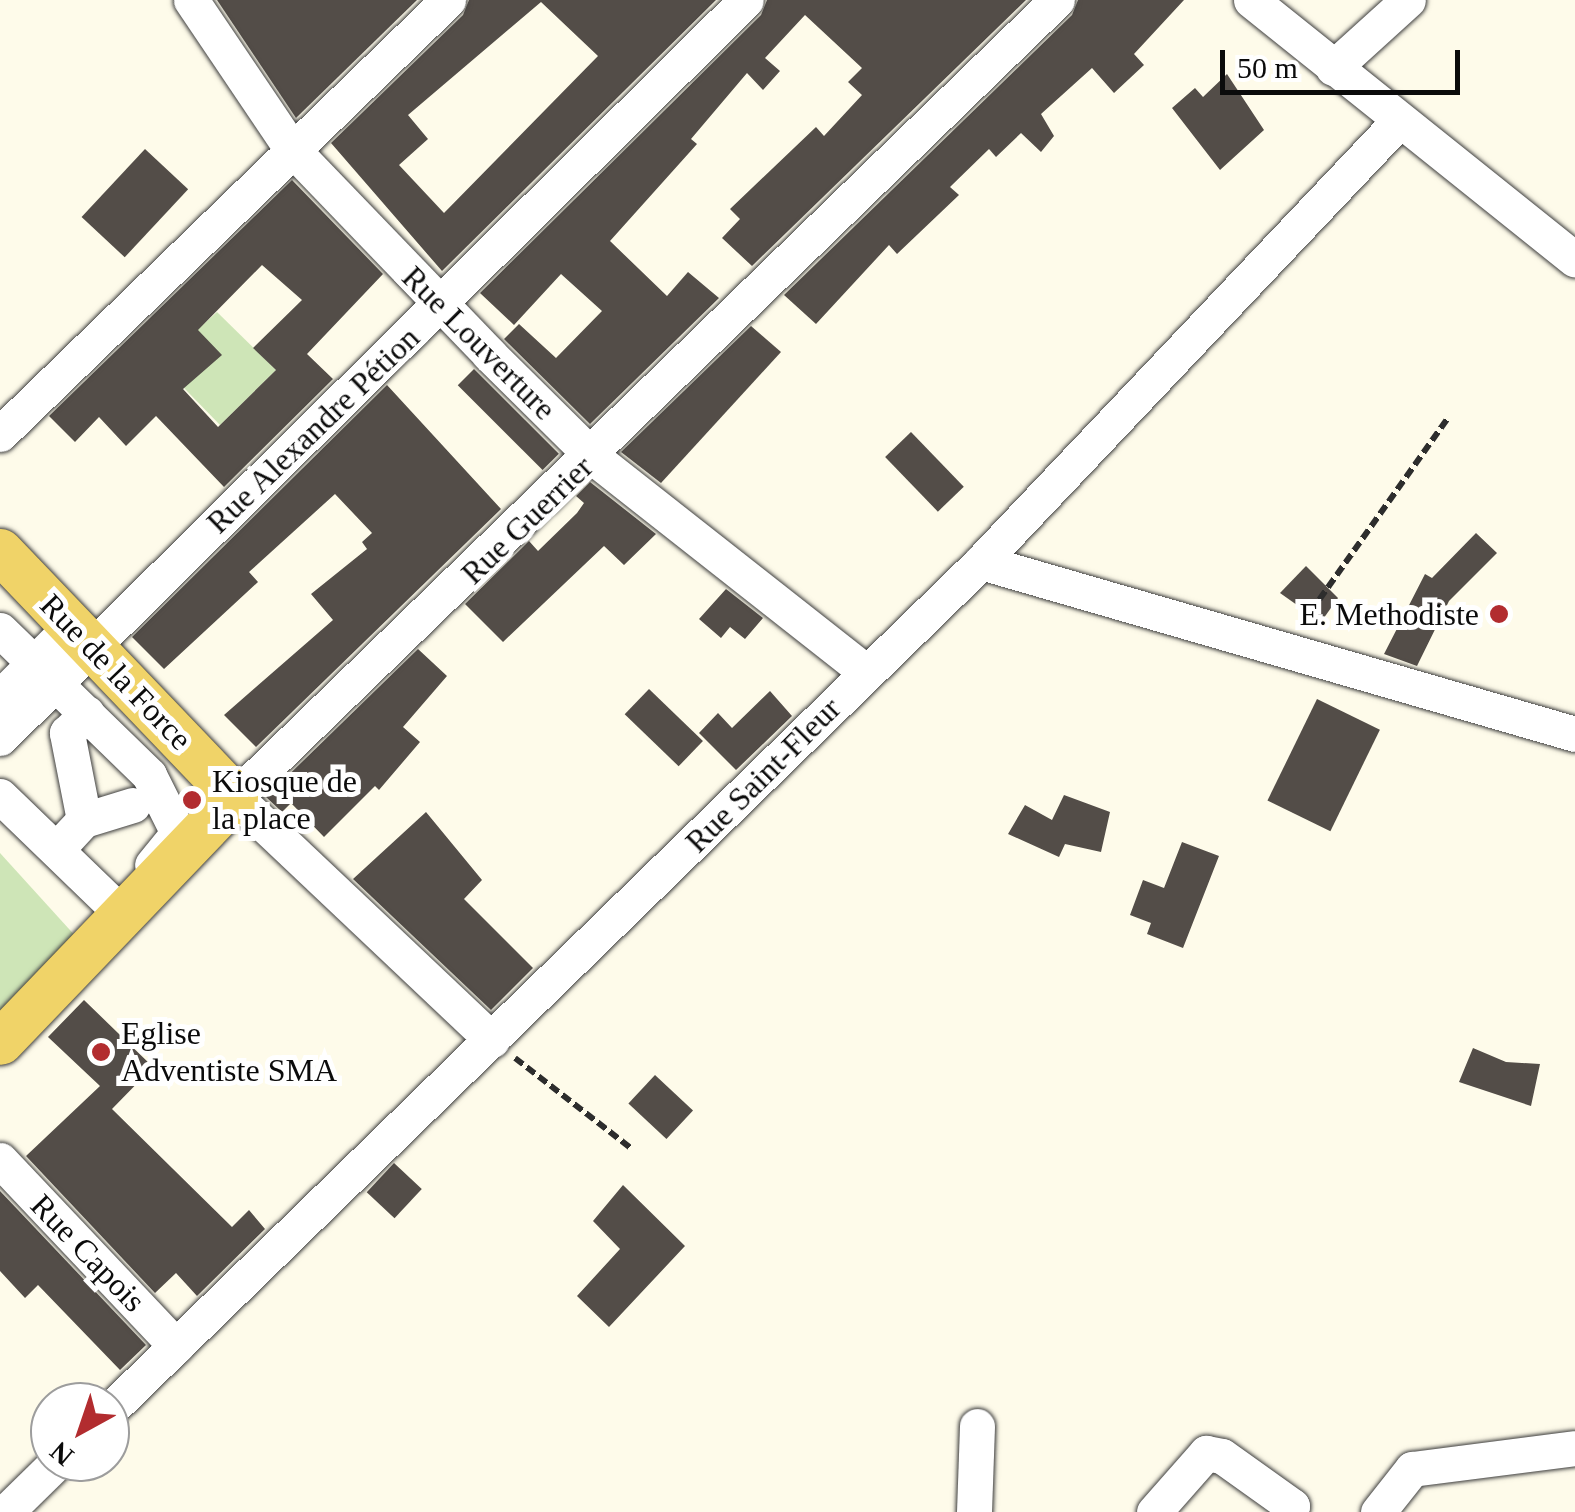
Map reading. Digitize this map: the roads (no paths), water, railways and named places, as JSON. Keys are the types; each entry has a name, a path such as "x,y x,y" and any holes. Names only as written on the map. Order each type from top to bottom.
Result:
{"main road":[{"name":"Rue de la Force","path":"0,551 235,796"},
{"name":"Rue Guerrier","path":"0,1042 117,909 235,796"}],"street":[{"name":"Rue Louverture","path":"191,0 291,148 442,307 593,457 866,672"},
{"path":"0,434 448,0"},
{"name":"Rue Alexandre Pétion","path":"44,671 442,307 746,0"},
{"name":"Rue Guerrier","path":"235,796 593,457 1057,0"},
{"path":"1251,0 1398,122 1575,260"},
{"path":"1334,68 1408,0"},
{"name":"Rue Saint-Fleur","path":"130,1391 981,562 1398,122"},
{"path":"981,562 1575,734"},
{"path":"0,630 149,774 178,833 117,909 0,796"},
{"path":"0,697 44,671"},
{"path":"0,738 44,671"},
{"path":"84,820 67,734 87,713"},
{"path":"0,759 0,773"},
{"name":"Rue de la Force","path":"235,796 492,1040"},
{"path":"56,850 84,820 132,804"},
{"name":"Rue Capois","path":"0,1160 176,1346"},
{"path":"974,1512 977,1426"},
{"path":"1381,1508 1412,1469 1575,1448"},
{"path":"1154,1512 1206,1454 1222,1456 1292,1506 1288,1512"},
{"path":"6,1512 37,1482"}],"place":[{"name":"E. Methodiste","path":"1499,614"},
{"name":"Kiosque de la place","path":"192,800"},
{"name":"Eglise Adventiste SMA","path":"101,1052"}]}
